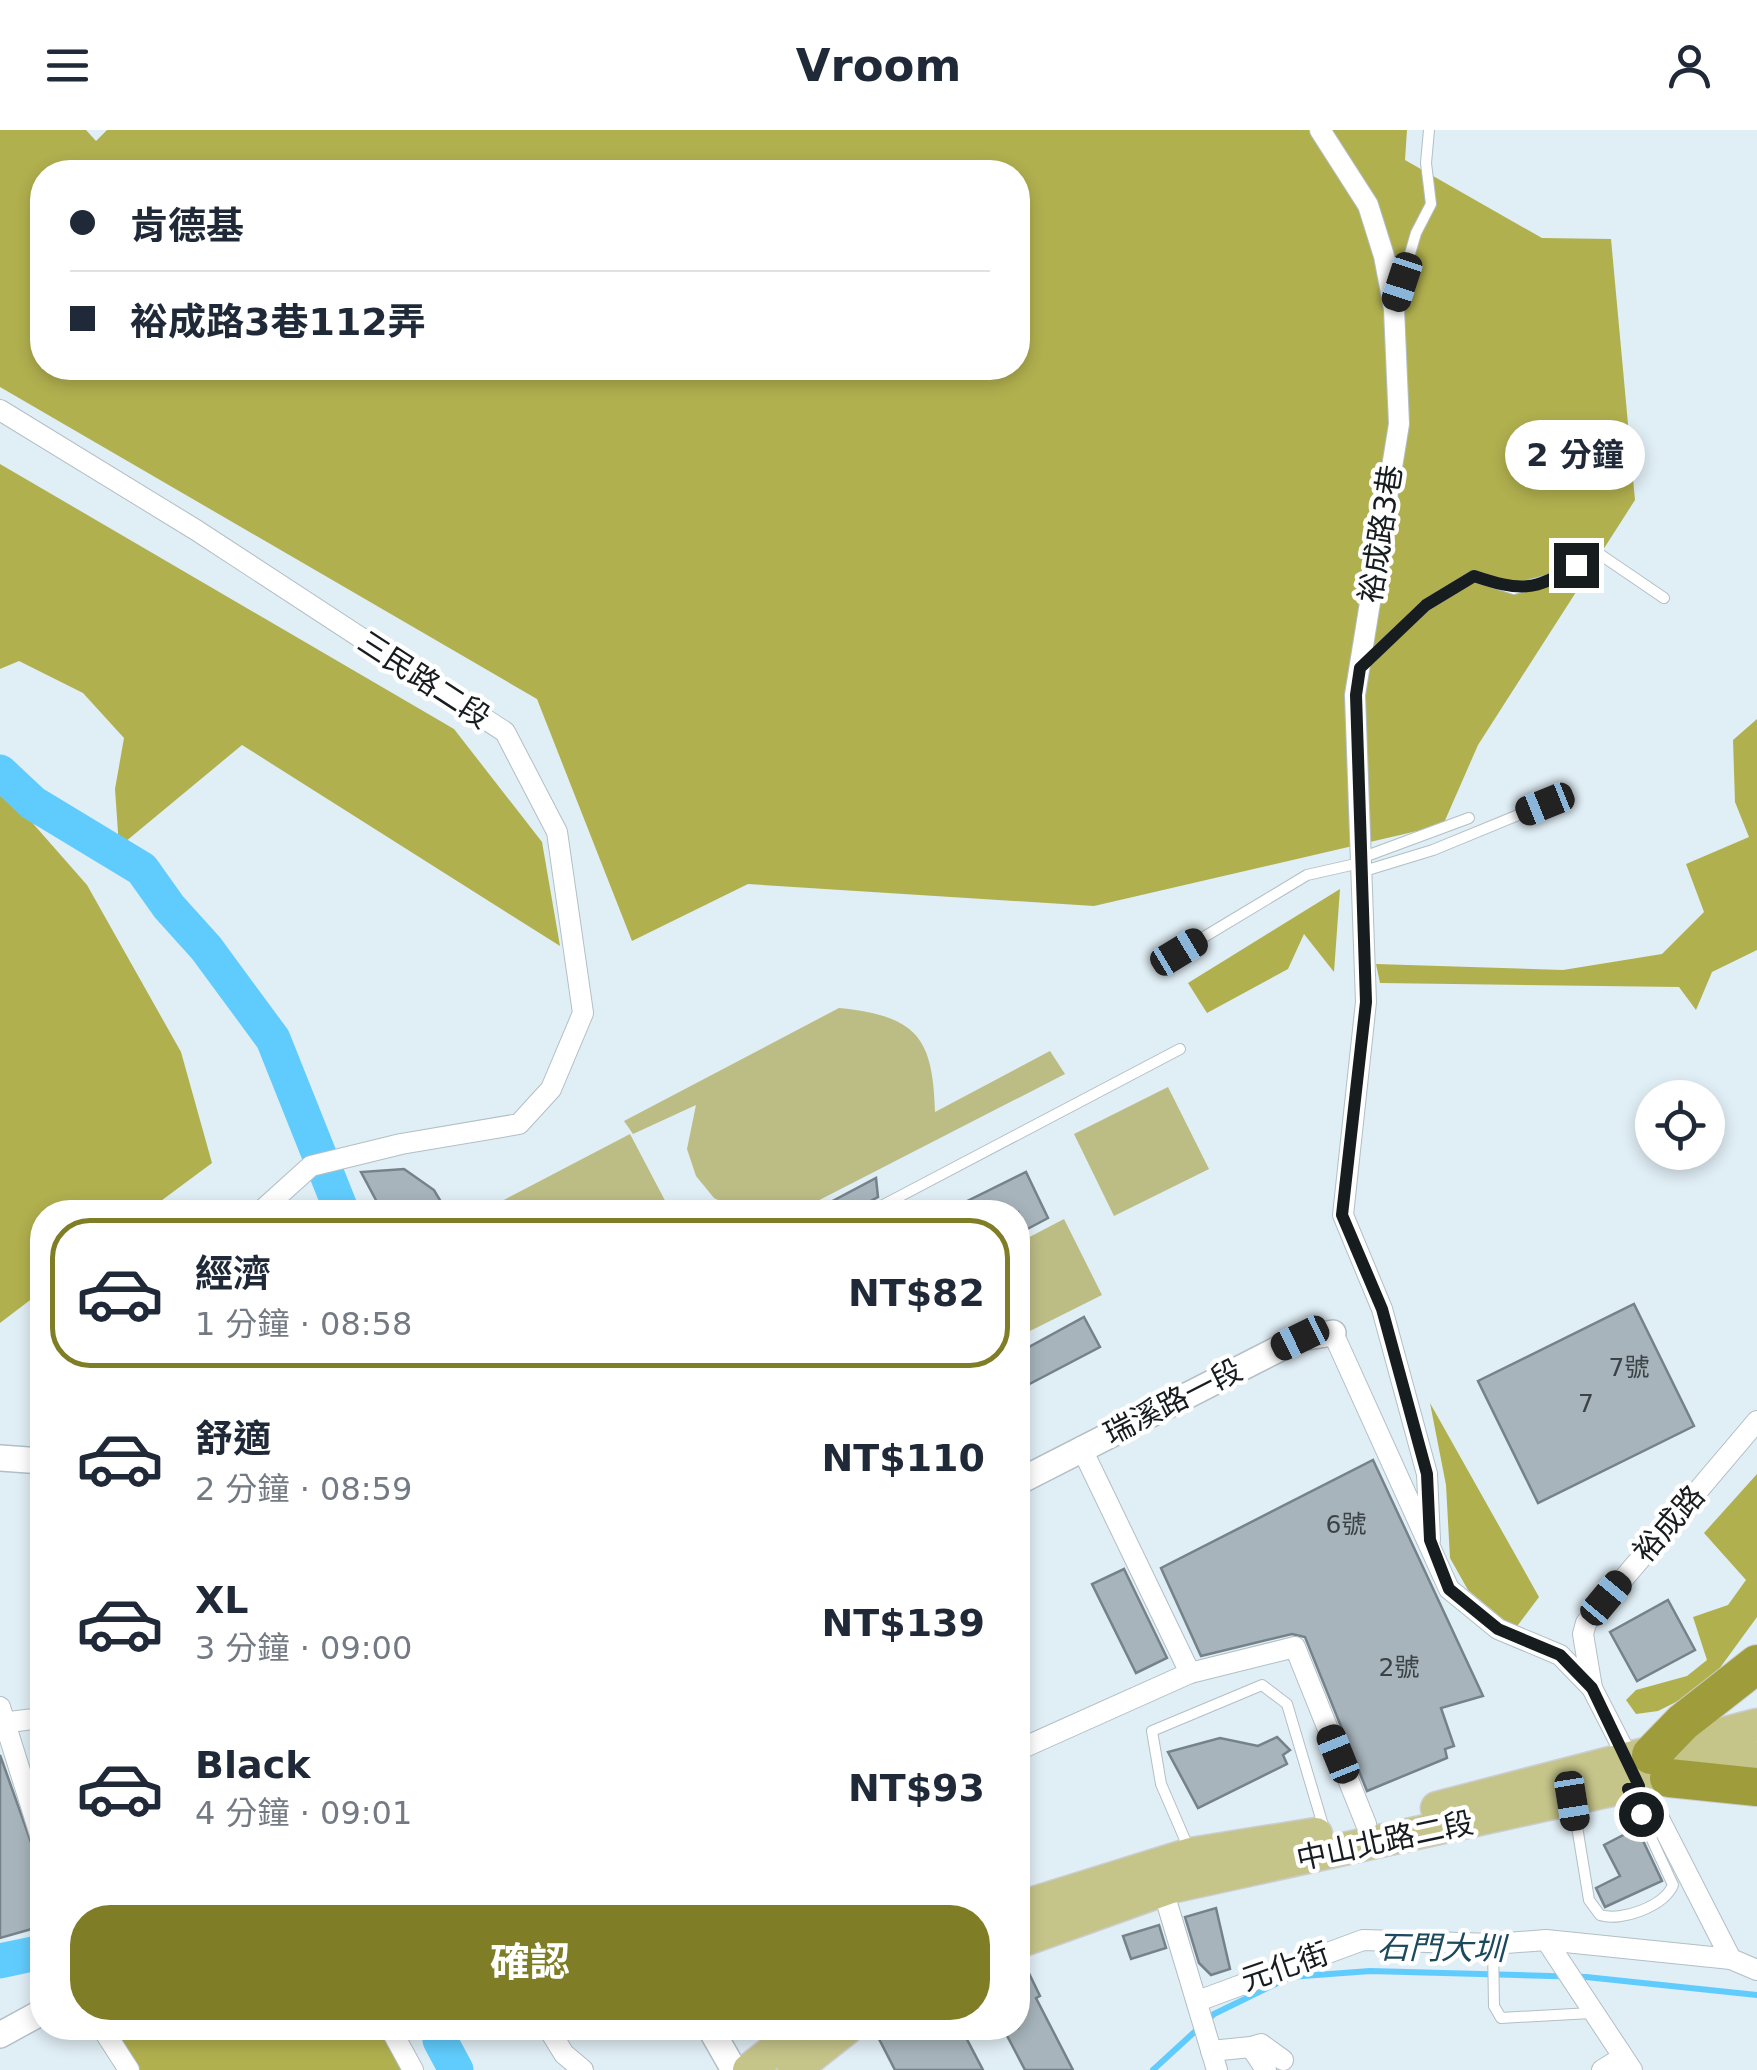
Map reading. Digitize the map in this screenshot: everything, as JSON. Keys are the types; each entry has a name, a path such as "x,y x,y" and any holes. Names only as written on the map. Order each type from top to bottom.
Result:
{"highway":[{"path":"1643,1774 1684,1722 1757,1664"},
{"path":"1643,1774 1757,1787"}],"main road":[{"name":"中山北路二段","path":"1030,1938 1163,1890 1572,1801 1757,1725"},
{"name":"中山北路二段","path":"1030,1904 1191,1854 1643,1774 1757,1758"},
{"path":"749,2070 787,2040"},
{"path":"794,2070 832,2040"}],"street":[{"name":"裕成路3巷","path":"1320,130 1368,204 1394,309 1399,424 1356,695 1366,1002 1342,1215 1382,1309 1427,1474 1430,1540"},
{"name":"三民路二段","path":"0,410 196,530 505,732 557,832 582,1013 551,1089 519,1124 393,1145 312,1166 274,1200"},
{"name":"裕成路3巷","path":"1333,1333 1344,1365 1430,1540 1449,1589 1498,1629 1560,1655 1592,1688 1643,1774 1731,1959"},
{"name":"瑞溪路一段","path":"1030,1476 1300,1338 1333,1333"},
{"name":"裕成路","path":"1592,1688 1583,1634 1586,1623 1757,1421"},
{"path":"1082,1448 1190,1674"},
{"path":"0,1458 30,1460"},
{"path":"1030,1745 1190,1674 1295,1647 1366,1824"},
{"path":"30,1718 2,1717 30,1804"},
{"path":"1163,1890 1200,2002 1212,2055 1251,2047 1274,2065"},
{"name":"元化街","path":"1200,2002 1363,1940 1494,1952 1546,1940 1731,1959 1757,1970"},
{"path":"1546,1940 1555,1960 1627,2064 1602,2070"},
{"path":"0,2035 30,2019"},
{"path":"110,2040 130,2070"},
{"path":"397,2040 413,2070"},
{"path":"555,2040 564,2054 584,2070"},
{"path":"717,2040 734,2070"}],"lane":[{"path":"1394,309 1416,233 1431,204 1426,163 1429,130"},
{"path":"1360,668 1426,605 1474,576 1514,590 1556,578 1595,551 1664,598"},
{"path":"1179,952 1307,875 1433,850 1545,804"},
{"path":"1360,865 1469,818"},
{"path":"893,1200 1180,1049"},
{"path":"1191,1854 1160,1784 1152,1730 1262,1685 1287,1704 1325,1832"},
{"path":"1572,1801 1589,1900 1600,1915 1632,1914 1670,1893 1673,1885 1643,1774"},
{"path":"1494,1952 1494,2006 1501,2018 1591,2013"}],"green space":[{"path":"839,1008 886,1017 915,1034 930,1065 935,1112 1050,1051 1065,1074 819,1200 714,1198 696,1176 687,1149 696,1105 633,1134 624,1121"},
{"path":"1168,1087 1209,1169 1114,1216 1074,1134"},
{"path":"630,1134 665,1200 504,1200"},
{"path":"1064,1219 1102,1295 1030,1331 1030,1237"}],"shaded area":[{"path":"0,130 86,130 96,141 107,130 1407,130 1405,160 1542,238 1611,239 1635,500 1478,745 1443,825 1094,906 748,884 632,941 537,699 0,387"},
{"path":"0,464 454,729 542,842 560,946 242,745 119,847 115,789 124,738 83,693 19,661 0,669"},
{"path":"1757,719 1757,950 1712,972 1696,1010 1679,987 1380,983 1376,964 1563,970 1662,954 1704,912 1686,864 1749,837 1735,802 1733,740"},
{"path":"0,786 87,885 181,1052 212,1163 162,1200 30,1200 30,1300 0,1323"},
{"path":"1340,889 1334,972 1304,934 1288,969 1207,1013 1188,983"},
{"path":"1430,1403 1539,1597 1515,1629 1468,1590 1450,1558 1446,1485"},
{"path":"1757,1474 1757,1617 1706,1687 1658,1711 1636,1714 1626,1700 1636,1690 1687,1676 1707,1660 1693,1617 1728,1605 1746,1580 1704,1533"},
{"path":"110,2040 397,2040 413,2070 129,2070"}],"building":[{"path":"404,1169 434,1190 440,1200 376,1200 361,1172"},
{"path":"1026,1172 1048,1218 1030,1228 1030,1200 969,1200"},
{"path":"876,1178 878,1197 872,1200 835,1200"},
{"path":"1634,1304 1694,1426 1538,1503 1478,1381"},
{"path":"1084,1317 1100,1347 1030,1384 1030,1346"},
{"path":"1373,1460 1483,1696 1441,1708 1454,1746 1445,1749 1447,1758 1367,1791 1305,1637 1292,1634 1201,1656 1161,1568"},
{"path":"1124,1569 1167,1658 1136,1673 1092,1584"},
{"path":"1668,1600 1695,1650 1637,1681 1610,1632"},
{"path":"1277,1737 1290,1750 1283,1755 1287,1764 1198,1808 1168,1752 1220,1738 1258,1746"},
{"path":"0,1755 30,1839 30,1929 0,1938"},
{"path":"1637,1828 1662,1881 1605,1907 1596,1888 1620,1876 1604,1845"},
{"path":"1216,1908 1230,1969 1211,1975 1199,1963 1185,1917"},
{"path":"1159,1925 1166,1948 1131,1959 1123,1936"},
{"path":"1030,1975 1040,1996 1036,1998 1073,2070 1025,2070 1009,2040 1030,2040"},
{"path":"880,2040 967,2040 983,2070 895,2070"}],"waterway":[{"path":"0,772 33,803 142,869 206,948 273,1039 337,1200"},
{"path":"0,1961 30,1955"},
{"name":"石門大圳","path":"1153,2070 1214,2014 1290,1977 1370,1971 1586,1977 1757,1995"},
{"path":"440,2040 456,2070"}],"route":[{"path":"1576,565 1556,578 1514,590 1474,576 1426,605 1360,668 1356,695 1366,1002 1342,1215 1382,1309 1427,1474 1430,1540 1449,1589 1498,1629 1560,1655 1592,1688 1639,1786 1628,1789 1641,1814"}]}
